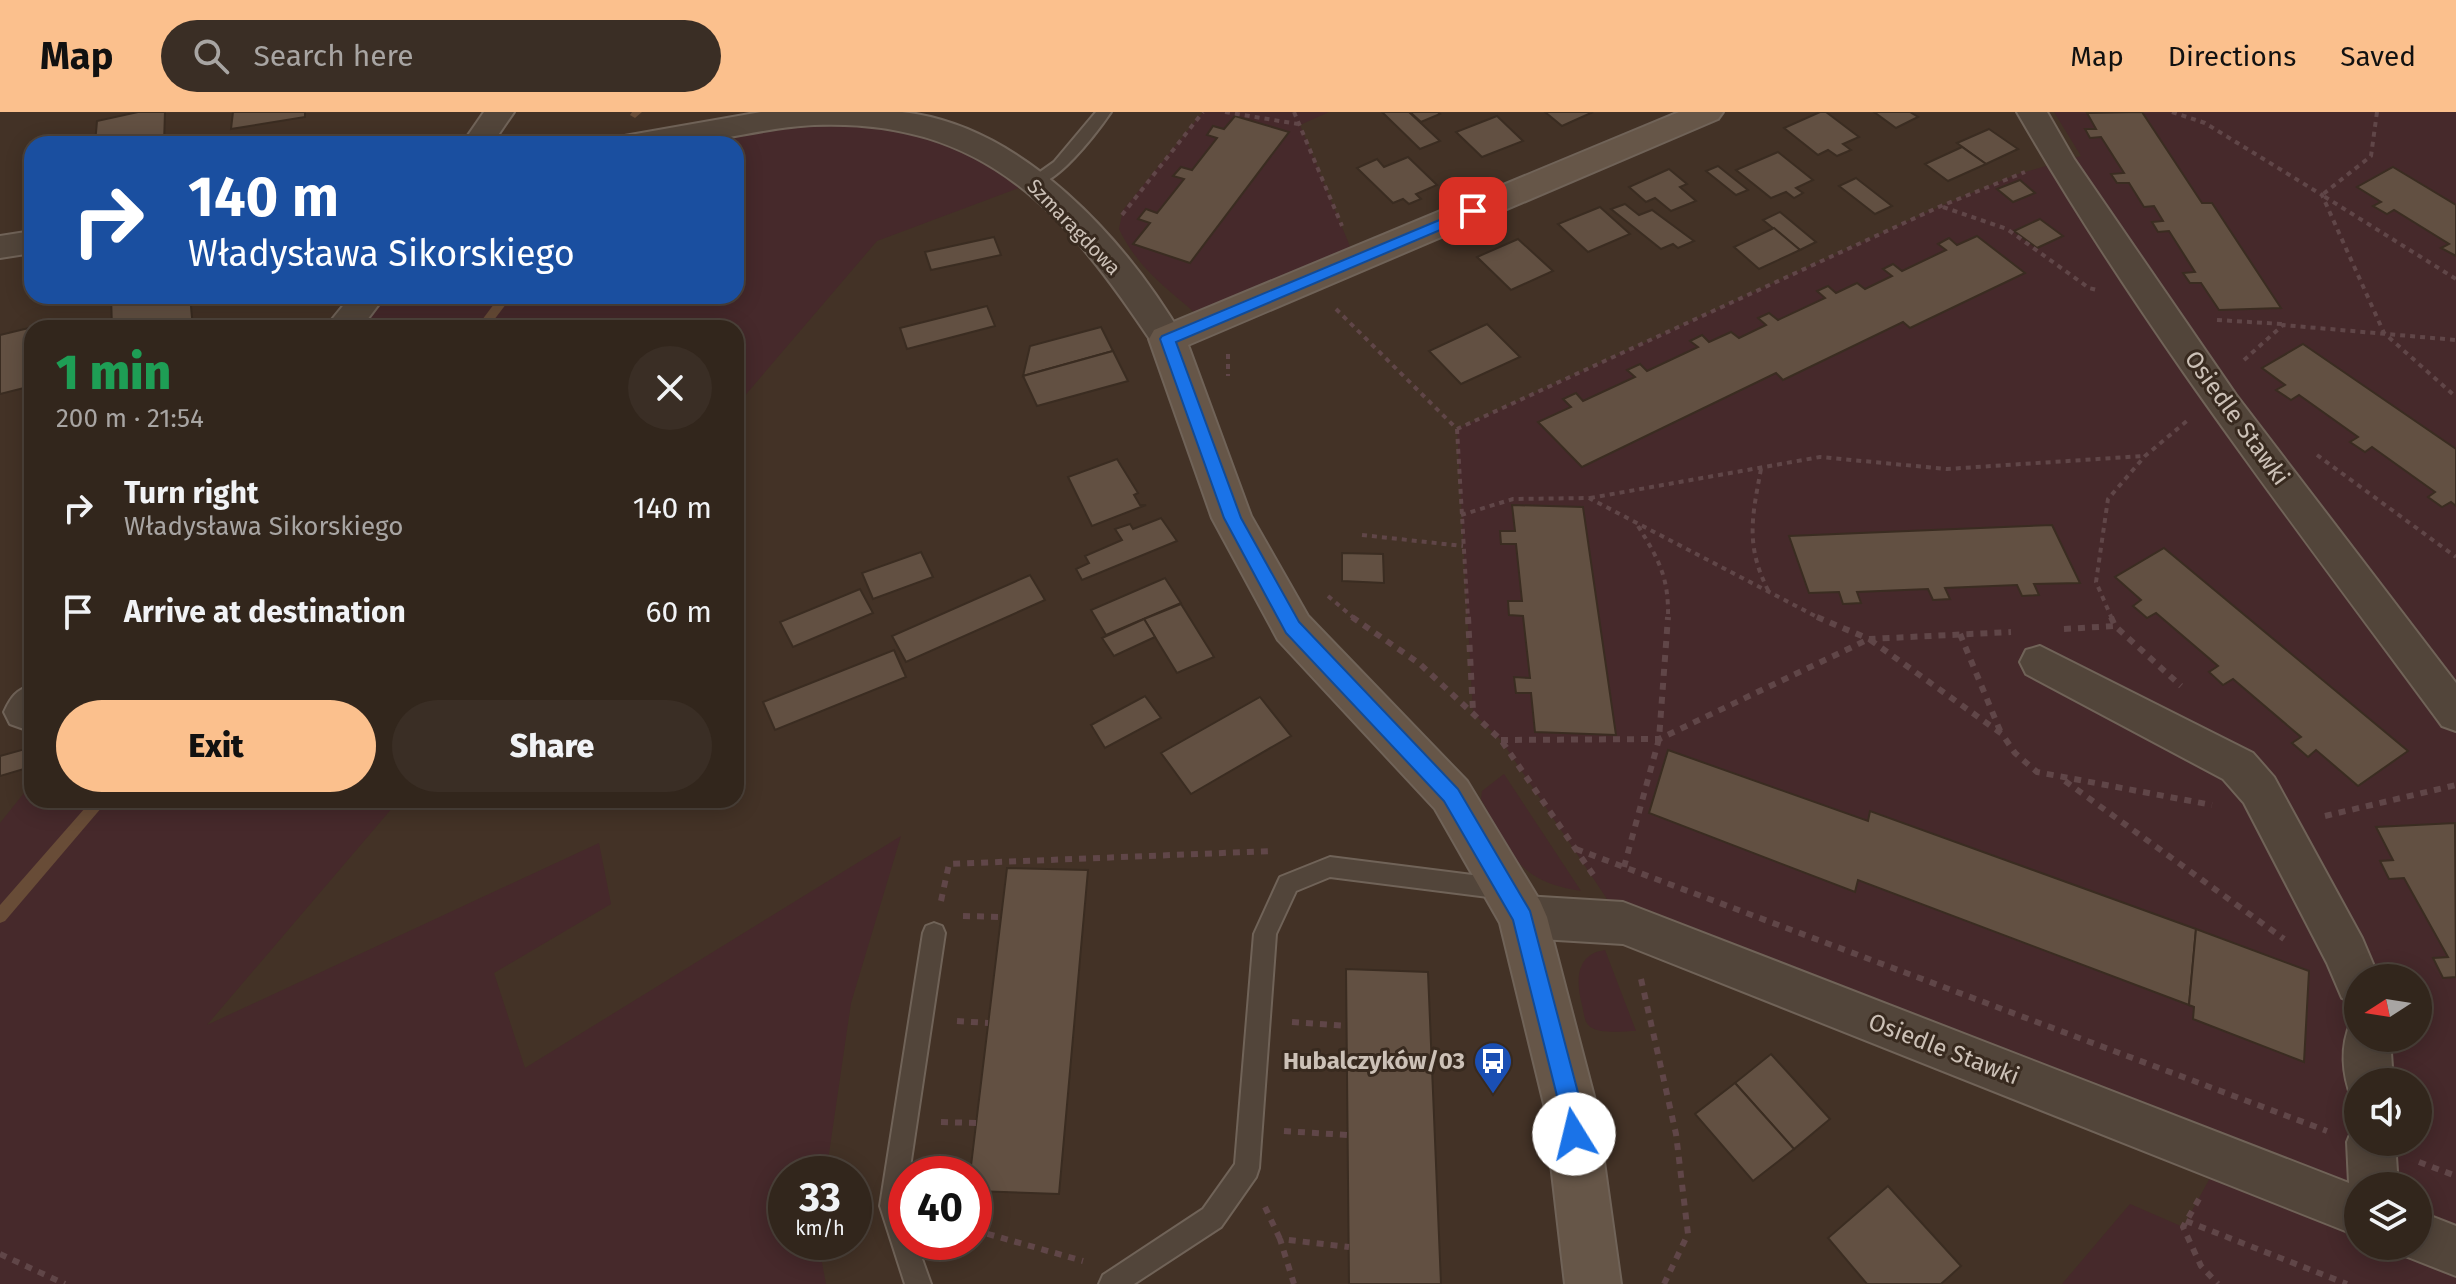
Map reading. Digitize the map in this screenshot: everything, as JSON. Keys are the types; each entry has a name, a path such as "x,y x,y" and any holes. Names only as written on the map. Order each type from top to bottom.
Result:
{"street":[{"path":"482,136 499,112"},
{"path":"1593,1284 1570,1104 1515,903 1451,795 1293,628 1232,518 1167,339 1707,112"},
{"name":"Osiedle Stawki","path":"2032,112 2061,162 2224,404 2456,714"},
{"name":"Szmaragdowa","path":"681,136 839,115 904,120 963,139 997,155 1035,182 1101,248 1167,339"},
{"path":"0,247 24,243"},
{"path":"349,320 362,304"},
{"path":"2039,641 2238,766 2259,790 2350,964"},
{"name":"Osiedle Stawki","path":"1515,903 1623,923 2344,1206"},
{"path":"2432,1242 2456,1251"}],"lane":[{"path":"1035,182 1059,165 1104,112"},
{"path":"1119,1279 1212,1218 1247,1168 1265,934 1288,884 1330,867 1515,903"},
{"path":"918,1284 892,1206 936,924"}],"path":[{"path":"1121,219 1123,210 1203,112"},
{"path":"1225,112 1299,125"},
{"path":"1294,112 1356,261"},
{"path":"2172,112 2205,123 2456,279"},
{"path":"2322,195 2371,156 2377,112"},
{"path":"1457,429 1941,206 2018,174 2061,162"},
{"path":"2322,195 2384,333 2456,397"},
{"path":"1941,206 2007,229 2089,288"},
{"path":"1333,306 1457,429 1473,713"},
{"path":"2165,317 2456,340"},
{"path":"2183,688 2115,626 2096,582 2108,499 2145,456 2207,404 2224,404 2224,378 2283,325"},
{"path":"2305,447 2456,557"},
{"path":"1461,515 1513,499 1589,498 1820,457 1947,469 2145,456"},
{"path":"1761,469 1749,537 1759,575 1770,593"},
{"path":"1589,498 1849,633 1869,639 2002,734"},
{"path":"1624,867 1659,739 1668,615 1667,581 1652,545 1637,525"},
{"path":"1362,535 1463,546"},
{"path":"1501,740 1659,739 1869,639 1960,634 2039,641 2115,626"},
{"path":"1960,634 2002,734 2015,753 2037,772 2062,779 2304,820 2456,785"},
{"path":"2062,779 2291,944"},
{"path":"1575,848 2372,1159 2398,1154 2456,1176"},
{"path":"1002,917 936,924 949,864 1276,851"},
{"path":"1259,1021 1347,1026"},
{"path":"1250,1128 1347,1135"},
{"path":"2218,1284 2201,1266 2183,1227 2221,1158"},
{"path":"2186,1221 2347,1284"},
{"path":"992,1236 1119,1279"},
{"path":"1294,1284 1280,1239 1349,1247"},
{"path":"0,1254 65,1284"}],"shaded area":[{"path":"1203,112 1329,112 1300,125 1356,261 1206,323 1147,270 1119,229 1123,210"},
{"path":"2054,112 2456,112 2456,1284 2062,1284 2130,1204 2183,1227 2221,1158 1623,923 1501,740 1473,713 1457,429 1941,206 2018,174 2081,156"},
{"path":"904,120 1035,182 877,241 744,397 744,320 349,320 362,304 744,304 744,136 681,136 777,121"},
{"path":"1504,774 1581,891 1542,880 1528,871 1508,849 1481,799 1482,791"},
{"path":"24,793 24,808 392,808 207,1025 599,843 611,904 494,973 525,1068 901,836 851,1003 829,1156 768,1156 768,1260 821,1260 826,1284 0,1284 0,823"},
{"path":"1605,950 1636,1031 1602,1031 1592,1028 1586,1021 1580,996 1580,970 1588,957"}],"building":[{"path":"138,112 165,112 164,136 96,136 97,121"},
{"path":"233,112 305,112 305,117 231,129"},
{"path":"1382,112 1409,112 1440,141 1420,149"},
{"path":"1410,112 1438,112 1440,114 1421,122"},
{"path":"1545,112 1593,112 1562,126"},
{"path":"1826,112 1859,137 1843,144 1851,150 1837,156 1828,150 1818,155 1784,128"},
{"path":"1874,112 1910,112 1918,117 1896,128"},
{"path":"2142,112 2202,203 2212,203 2281,308 2219,310 2201,283 2190,283 2183,273 2195,272 2169,231 2158,232 2152,222 2163,221 2154,206 2144,207 2129,183 2117,183 2111,174 2124,173 2101,137 2090,138 2085,129 2096,129 2087,113"},
{"path":"1235,116 1289,132 1190,263 1133,244 1150,223 1138,219 1146,209 1157,213 1184,179 1173,176 1181,167 1192,170 1217,138 1207,135 1213,126 1224,129"},
{"path":"1497,116 1523,141 1482,157 1456,132"},
{"path":"1989,129 2018,149 1986,164 1957,143"},
{"path":"1962,147 1986,164 1948,181 1925,164"},
{"path":"1778,152 1813,180 1796,188 1803,193 1794,198 1786,192 1771,198 1736,170"},
{"path":"1408,157 1437,185 1416,194 1421,199 1409,204 1403,199 1393,203 1357,168 1377,159 1384,167"},
{"path":"1718,166 1748,190 1736,195 1706,171"},
{"path":"2393,167 2456,205 2456,256 2441,248 2449,244 2394,210 2387,214 2373,206 2381,202 2357,187"},
{"path":"1669,169 1687,184 1680,187 1696,201 1671,211 1655,198 1646,202 1629,187"},
{"path":"1856,178 1892,206 1875,214 1839,186"},
{"path":"2020,180 2035,193 2013,202 1997,189"},
{"path":"1625,204 1639,215 1652,210 1694,241 1678,248 1673,244 1661,249 1611,209"},
{"path":"1600,207 1630,234 1588,252 1558,224"},
{"path":"1780,212 1816,242 1800,250 1763,220"},
{"path":"2040,219 2063,236 2037,248 2014,231"},
{"path":"1774,228 1800,250 1759,269 1734,247"},
{"path":"1977,236 2025,273 1910,328 1903,322 1783,380 1776,373 1582,467 1538,422 1571,407 1563,399 1576,393 1583,401 1635,377 1627,370 1640,364 1647,371 1698,347 1690,341 1702,335 1709,342 1731,332 1739,338 1766,325 1758,318 1769,313 1778,320 1825,298 1817,291 1828,286 1836,293 1857,283 1865,289 1892,276 1883,269 1893,264 1902,271 1946,250 1938,244 1949,238 1957,245"},
{"path":"994,237 1001,255 931,270 925,252"},
{"path":"1518,239 1553,271 1511,290 1477,257"},
{"path":"111,304 191,304 192,320 112,320"},
{"path":"987,306 995,326 907,349 900,328"},
{"path":"1487,324 1520,357 1461,384 1429,351"},
{"path":"1101,327 1113,351 1023,376 1030,346"},
{"path":"24,329 24,388 0,394 0,335"},
{"path":"2303,344 2456,449 2456,506 2451,502 2442,507 2428,497 2435,492 2372,447 2365,452 2350,442 2358,437 2299,395 2291,400 2276,390 2285,385 2262,368"},
{"path":"1113,351 1128,381 1037,406 1023,376"},
{"path":"1117,459 1138,493 1134,495 1140,505 1146,505 1092,526 1068,477"},
{"path":"1512,505 1583,507 1616,735 1535,732 1531,693 1516,693 1514,677 1530,678 1523,616 1509,615 1508,601 1522,601 1516,544 1501,544 1500,531 1515,531"},
{"path":"1161,518 1177,541 1082,580 1076,569 1089,563 1085,556 1122,540 1115,529 1130,524 1133,529"},
{"path":"2052,525 2080,583 2034,584 2039,595 2022,596 2017,585 1945,588 1950,599 1933,600 1928,589 1857,592 1861,603 1843,604 1839,592 1809,593 1789,536"},
{"path":"2164,548 2408,751 2358,786 2316,750 2308,757 2292,743 2301,737 2233,679 2223,685 2209,672 2218,666 2156,613 2147,618 2133,606 2141,600 2115,577"},
{"path":"921,552 933,577 873,599 862,573"},
{"path":"1342,553 1383,554 1384,583 1342,581"},
{"path":"1030,575 1045,600 906,662 892,636"},
{"path":"1165,578 1181,603 1106,635 1091,610"},
{"path":"860,589 873,613 793,647 780,622"},
{"path":"1181,604 1214,657 1177,673 1144,619"},
{"path":"1144,619 1155,637 1114,656 1102,638"},
{"path":"894,650 906,677 775,730 763,702"},
{"path":"1145,696 1161,718 1105,748 1091,725"},
{"path":"1260,697 1291,736 1191,794 1161,753"},
{"path":"24,749 24,769 0,776 0,756"},
{"path":"1668,750 1868,821 1870,811 2196,929 2189,1005 1858,880 1855,892 1649,813"},
{"path":"2455,823 2456,977 2443,978 2433,958 2448,957 2404,878 2389,879 2380,861 2393,860 2376,827"},
{"path":"1007,868 1088,870 1059,1194 992,1192 992,1156 972,1156"},
{"path":"2196,929 2309,971 2304,1062 2193,1019 2194,1007 2189,1005"},
{"path":"1346,969 1428,972 1441,1284 1349,1284"},
{"path":"1771,1054 1830,1119 1794,1149 1735,1083"},
{"path":"1735,1083 1794,1149 1753,1181 1695,1114"},
{"path":"1888,1186 1961,1266 1941,1284 1867,1284 1828,1238"}],"waterway":[{"path":"488,320 500,304"},
{"path":"0,916 94,808"}],"place":[{"name":"Hubalczyków/03","path":"1493,1095"}],"route":[{"path":"1473,211 1167,339 1232,518 1293,628 1451,795 1523,917 1570,1104 1574,1134"}]}
